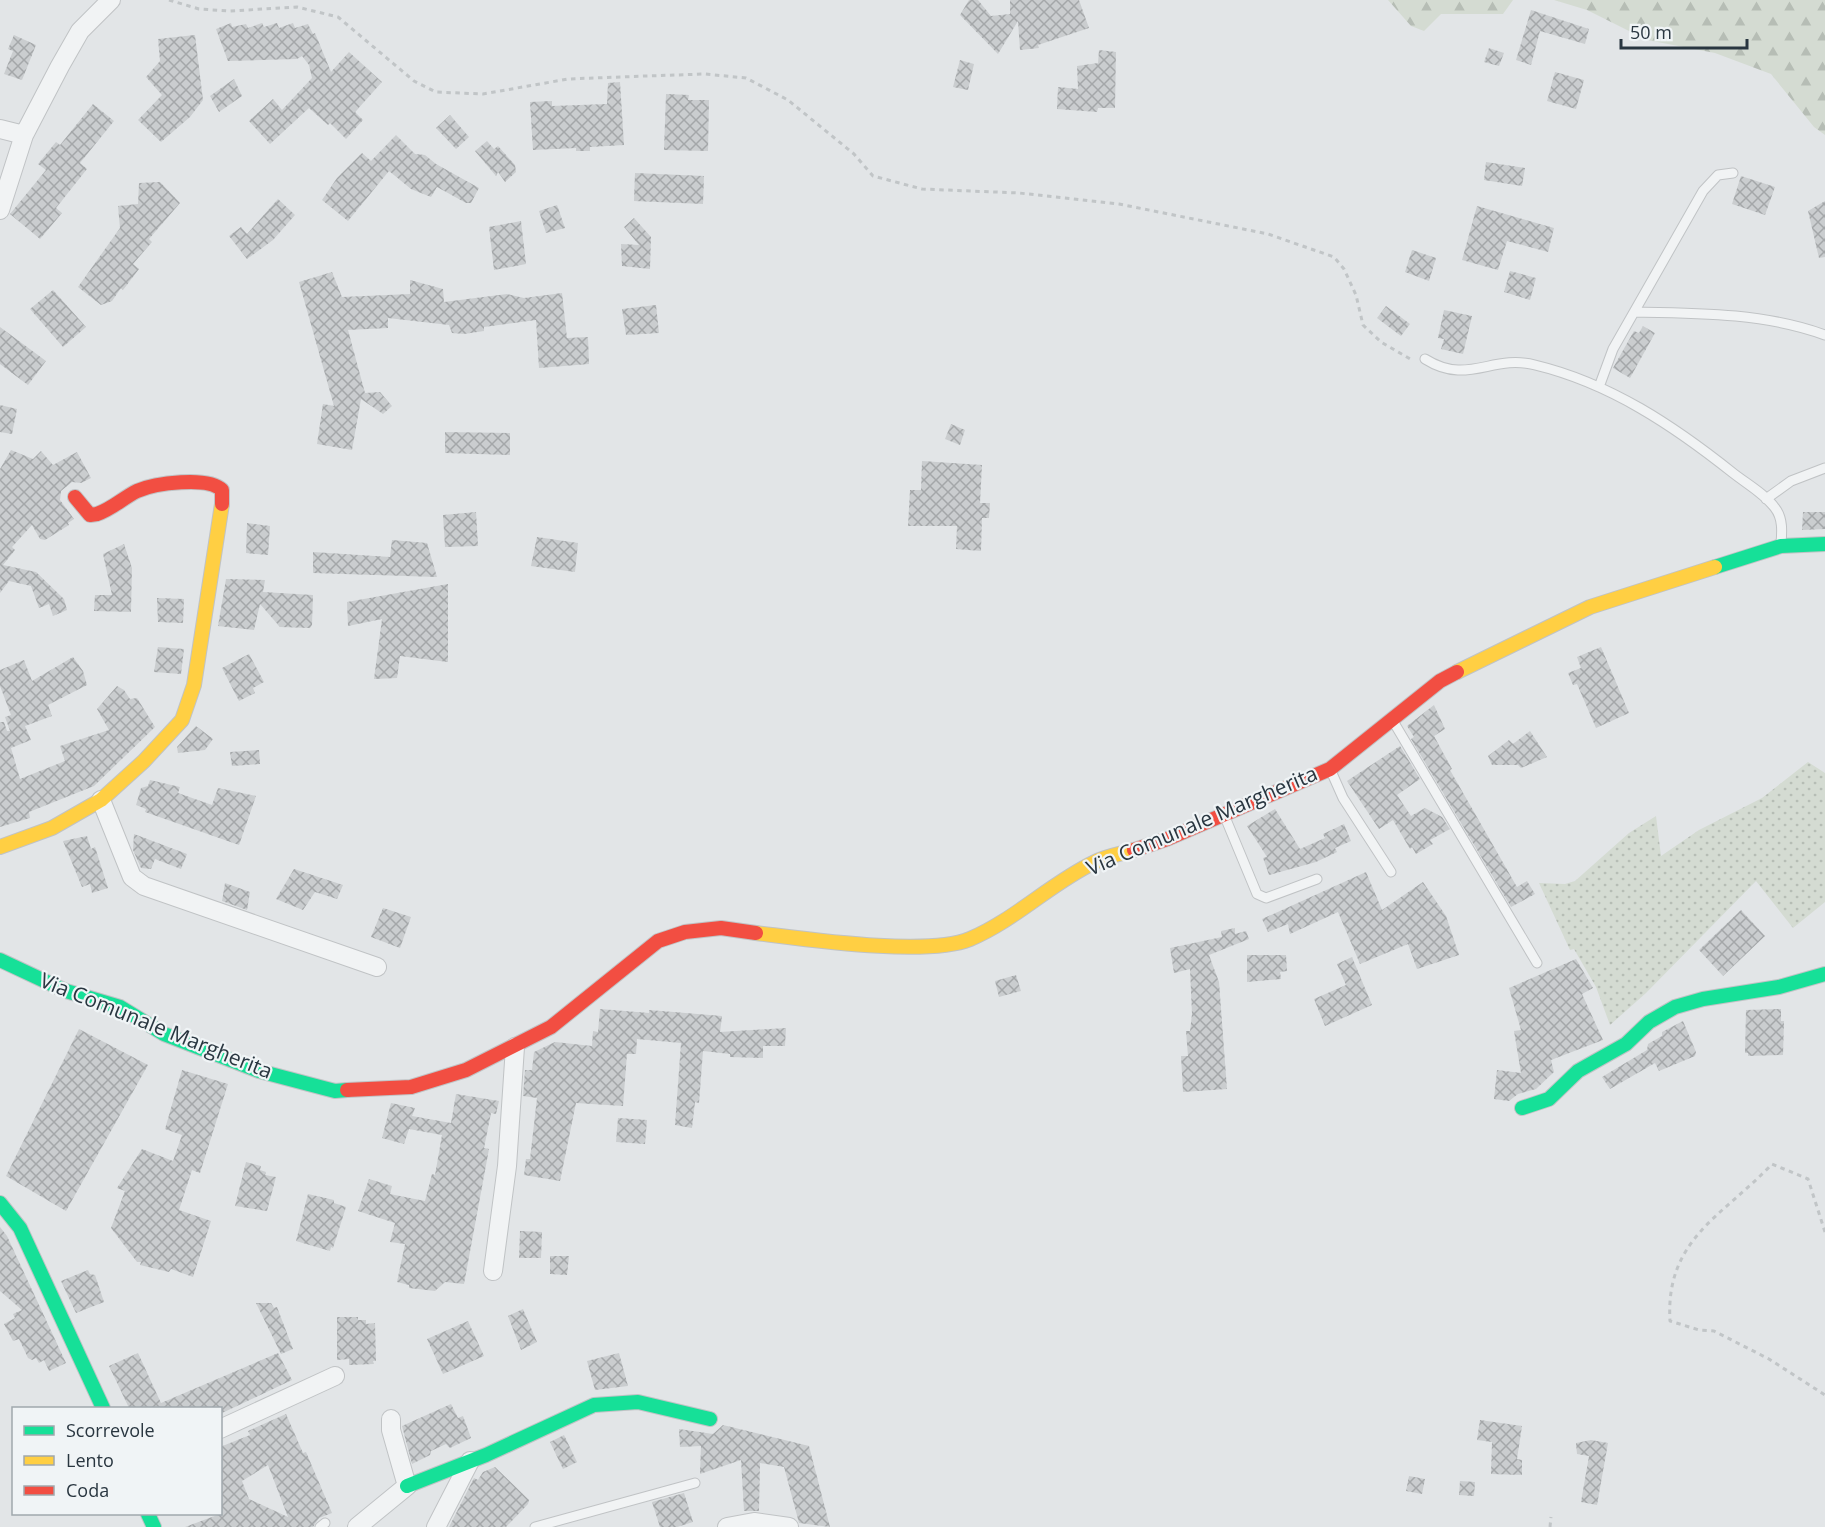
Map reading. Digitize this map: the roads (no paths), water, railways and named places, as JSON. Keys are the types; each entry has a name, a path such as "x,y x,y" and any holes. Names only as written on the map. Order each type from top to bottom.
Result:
{"street":[{"path":"0,210 24,135 80,31 111,0"},
{"path":"0,129 24,135"},
{"path":"0,847 52,828 101,800 144,761 182,720 194,685 224,492 220,487 209,483 152,487 140,490 99,515 90,515 75,497"},
{"name":"Via Comunale Margherita","path":"0,960 66,991 120,1007 164,1034 259,1071 335,1091 411,1087 466,1070 515,1047 550,1027 658,942 685,932 720,928 827,942 922,946 967,940 993,928 1095,862 1167,839 1330,769 1440,681 1539,630 1590,608 1691,572 1781,546 1825,544"},
{"path":"101,800 132,877 144,886 377,967"},
{"path":"1522,1108 1537,1106 1554,1097 1577,1071 1623,1046 1635,1037 1647,1023 1668,1011 1712,996 1764,989 1825,974"},
{"path":"493,1271 507,1166 515,1047"},
{"path":"0,1203 20,1228 103,1407"},
{"path":"222,1428 335,1376"},
{"path":"357,1527 407,1486 470,1461 585,1409 613,1401 641,1401 710,1419"},
{"path":"391,1419 391,1430 407,1486"},
{"path":"436,1527 470,1461"},
{"path":"727,1527 754,1522 789,1527"}],"lane":[{"path":"1599,387 1614,349 1703,191 1718,175 1733,173"},
{"path":"1635,312 1751,318 1809,329 1825,335"},
{"path":"1425,359 1438,367 1462,372 1506,362 1522,362 1566,374 1599,387 1654,414 1776,509 1782,528 1781,546"},
{"path":"1766,499 1791,481 1825,468"},
{"path":"1392,719 1537,963"},
{"path":"1330,769 1343,798 1391,872"},
{"path":"1224,815 1257,894 1266,898 1317,879"},
{"path":"536,1527 695,1483"}]}
